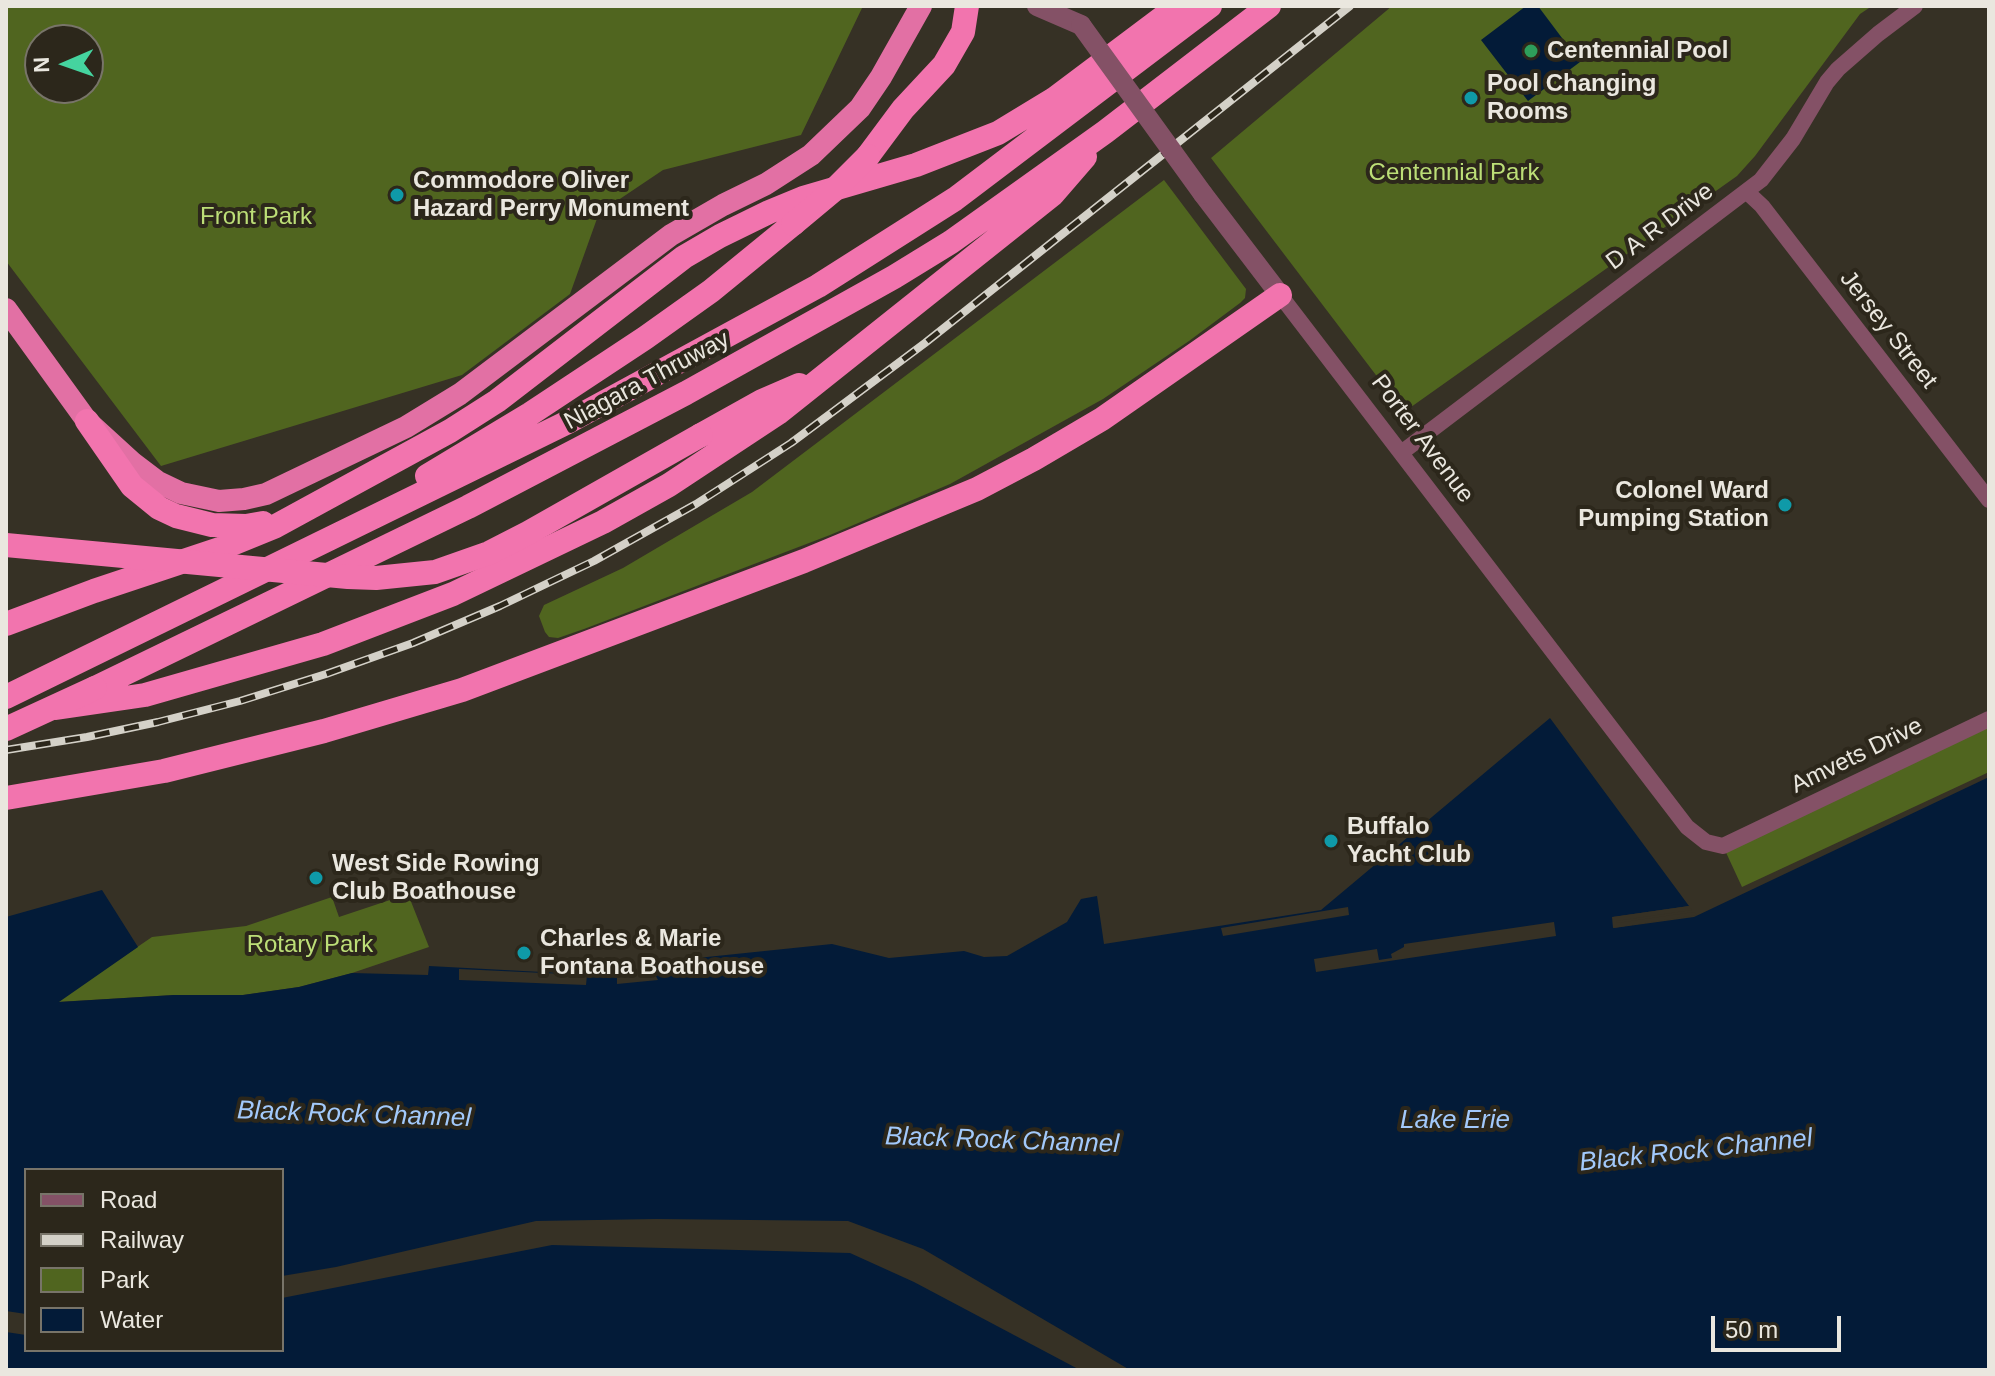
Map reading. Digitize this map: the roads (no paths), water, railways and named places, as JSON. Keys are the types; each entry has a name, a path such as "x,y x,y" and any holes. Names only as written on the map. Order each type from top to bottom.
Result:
{"highway":[{"path":"87,421 158,482 198,498 219,501 266,494 339,461 406,427 460,394 671,235 766,184 811,155 860,108 921,6"},
{"path":"371,520 425,477 496,436 711,291 835,189 868,156 903,109 944,65 963,32 967,6"},
{"path":"6,624 247,539 397,462 497,401 684,257 720,236 803,198 916,165 998,133 1054,99 1178,6"},
{"name":"Niagara Thruway","path":"6,697 371,520 662,373 874,253 1030,145 1210,6"},
{"name":"Niagara Thruway","path":"6,729 455,513 686,393 833,312 951,242 1105,132 1269,6"},
{"path":"6,711 87,705 145,695 323,644 453,594 542,553 669,485 778,413 1053,194 1105,132"},
{"path":"6,798 164,771 379,715 462,690 804,561 977,489 1034,459 1102,419 1280,295"},
{"path":"6,309 132,486 159,508 195,522 230,526 281,517 332,495"},
{"path":"6,545 348,577 376,578 435,572 489,553 762,401 825,374"}],"street":[{"path":"1037,6 1081,25"},
{"name":"Porter Avenue","path":"1067,6 1203,194 1687,827 1716,846 1746,836"},
{"name":"D A R Drive","path":"1401,453 1747,192 1774,166 1838,69 1915,6"},
{"name":"Jersey Street","path":"1747,192 1762,206 1989,500"},
{"name":"Amvets Drive","path":"1746,836 1989,719"}],"water":[{"name":"Centennial Pool","path":"1526,6 1538,6 1580,62 1528,101 1481,40"},
{"name":"Lake Erie","path":"1550,718 1689,906 1613,917 1614,928 1694,917 1989,777 1989,1370 6,1370 6,917 102,890 138,947 59,1002 174,995 243,995 299,987 352,973 428,975 429,966 617,976 617,984 658,980 649,963 832,944 889,958 964,951 984,957 1007,956 1067,922 1081,899 1097,896 1104,944 1321,910"}],"railway":[{"path":"6,750 158,722 326,674 413,643 594,561 696,504 791,443 925,343 1350,6"}],"place":[{"name":"Centennial Pool","path":"1531,51"},
{"name":"Pool Changing Rooms","path":"1471,98"},
{"name":"Commodore Oliver Hazard Perry Monument","path":"397,195"},
{"name":"Colonel Ward Pumping Station","path":"1785,505"},
{"name":"Buffalo Yacht Club","path":"1331,841"},
{"name":"West Side Rowing Club Boathouse","path":"316,878"},
{"name":"Charles & Marie Fontana Boathouse","path":"524,953"}],"park label":[{"name":"Centennial Park","path":"1454,173"},
{"name":"Front Park","path":"256,217"},
{"name":"Rotary Park","path":"310,945"}],"water label":[{"name":"Black Rock Channel","path":"354,1115"},
{"name":"Black Rock Channel","path":"1002,1141"},
{"name":"Black Rock Channel","path":"1696,1151"}]}
